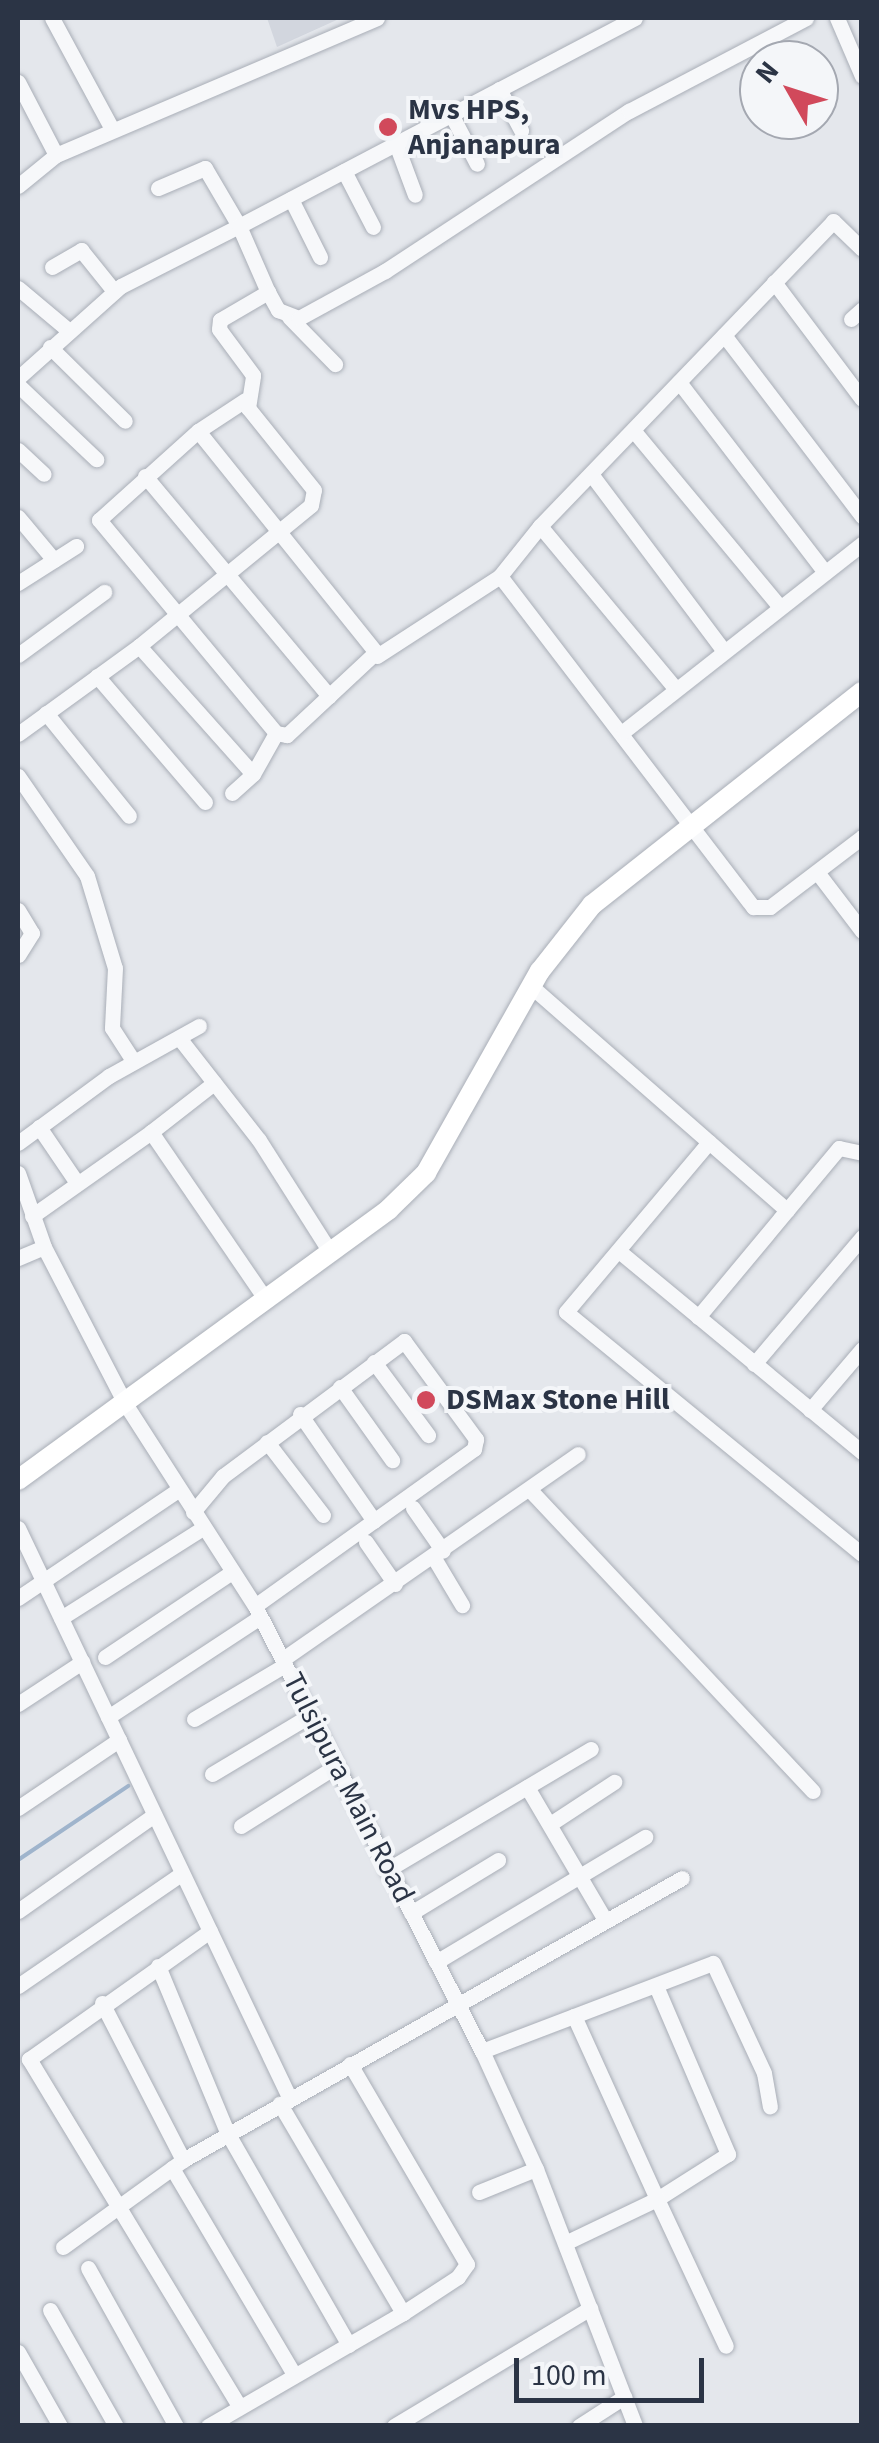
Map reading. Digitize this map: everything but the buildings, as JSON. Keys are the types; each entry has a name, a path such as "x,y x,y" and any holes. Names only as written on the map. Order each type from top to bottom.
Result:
{"main road":[{"path":"18,1480 126,1405 330,1252 426,1172 532,987 592,905 689,824 862,692"}],"street":[{"path":"52,18 112,129"},
{"path":"18,186 56,155 112,129 182,106 378,18"},
{"path":"96,458 18,381 68,330 114,291 634,18"},
{"path":"290,317 300,318 385,271 629,111 806,18"},
{"path":"837,18 862,76"},
{"path":"18,82 56,155"},
{"path":"499,89 520,130"},
{"path":"451,114 476,164"},
{"path":"396,144 416,195"},
{"path":"158,188 204,168 239,226 268,292 335,364"},
{"path":"344,171 374,228"},
{"path":"291,199 320,257"},
{"path":"268,292 218,325 254,376 245,400 198,431 98,520 276,733 287,735 376,656 500,576 540,526 834,221 862,250"},
{"path":"52,267 81,250 114,291"},
{"path":"774,282 862,399"},
{"path":"18,288 68,330"},
{"path":"724,336 862,516"},
{"path":"50,347 126,421"},
{"path":"18,352 31,365"},
{"path":"679,382 825,572"},
{"path":"18,734 139,646 311,505 314,490 245,400"},
{"path":"633,430 780,608"},
{"path":"198,431 376,656"},
{"path":"18,450 44,474"},
{"path":"591,474 724,651"},
{"path":"146,476 328,696"},
{"path":"18,517 54,560"},
{"path":"540,526 675,688"},
{"path":"624,731 862,544"},
{"path":"20,578 76,546"},
{"path":"500,576 624,731 754,907 770,907 862,837"},
{"path":"18,656 104,592"},
{"path":"139,646 253,774"},
{"path":"97,676 205,802"},
{"path":"46,713 129,816"},
{"path":"232,793 253,774 276,733"},
{"path":"18,776 88,876 115,968 112,1028 134,1062"},
{"path":"817,872 860,924"},
{"path":"18,910 32,933 18,955"},
{"path":"532,987 787,1210"},
{"path":"18,1143 134,1062 200,1026"},
{"path":"180,1039 330,1252"},
{"path":"32,1216 214,1083"},
{"path":"39,1127 77,1183"},
{"path":"150,1132 266,1300"},
{"path":"710,1142 620,1252 568,1305 569,1318 862,1554"},
{"path":"698,1317 838,1148 862,1153"},
{"name":"Tulsipura Main Road","path":"18,1174 44,1247 126,1405 258,1611 333,1768 482,2052 536,2169 636,2426"},
{"path":"754,1364 862,1237"},
{"path":"18,1258 44,1247"},
{"path":"620,1252 862,1452"},
{"path":"108,1716 258,1611 476,1442 406,1342 300,1414 193,1512"},
{"path":"810,1410 862,1349"},
{"path":"374,1362 428,1435"},
{"path":"340,1387 392,1460"},
{"path":"300,1414 374,1521"},
{"path":"267,1442 323,1515"},
{"path":"194,1719 284,1662 578,1454"},
{"path":"18,1598 178,1490"},
{"path":"530,1490 812,1791"},
{"path":"412,1508 462,1605"},
{"path":"18,1528 210,1931 285,2100 403,2313"},
{"path":"61,1618 203,1528"},
{"path":"366,1542 395,1584"},
{"path":"105,1658 232,1572"},
{"path":"18,1704 82,1662"},
{"path":"212,1774 309,1716"},
{"path":"18,1808 119,1740"},
{"path":"386,1870 591,1750"},
{"path":"241,1826 333,1768"},
{"path":"550,1824 614,1782"},
{"path":"527,1787 605,1920"},
{"path":"18,1910 154,1815"},
{"path":"436,1962 646,1838"},
{"path":"411,1912 498,1860"},
{"path":"18,1986 181,1874"},
{"path":"64,2247 120,2202 177,2164 455,2002 682,1878"},
{"path":"210,1931 102,2003 30,2059 120,2202 239,2406"},
{"path":"482,2052 656,1986 706,1962 718,1966 764,2073 770,2106"},
{"path":"158,1966 228,2134 349,2344"},
{"path":"565,2244 656,2198 728,2154 656,1986"},
{"path":"102,2003 177,2164 294,2374"},
{"path":"574,2016 726,2346"},
{"path":"208,2426 403,2313 458,2278 467,2264 350,2064"},
{"path":"479,2192 536,2169"},
{"path":"88,2268 176,2426"},
{"path":"394,2426 590,2308"},
{"path":"50,2310 116,2426"},
{"path":"18,2352 25,2381 60,2426"},
{"path":"579,2426 624,2397"}],"shaded area":[{"path":"267,18 341,18 277,47"}],"waterway":[{"path":"18,1860 128,1786"}],"place":[{"name":"Mvs HPS, Anjanapura","path":"388,127"},
{"name":"DSMax Stone Hill","path":"426,1400"}]}
